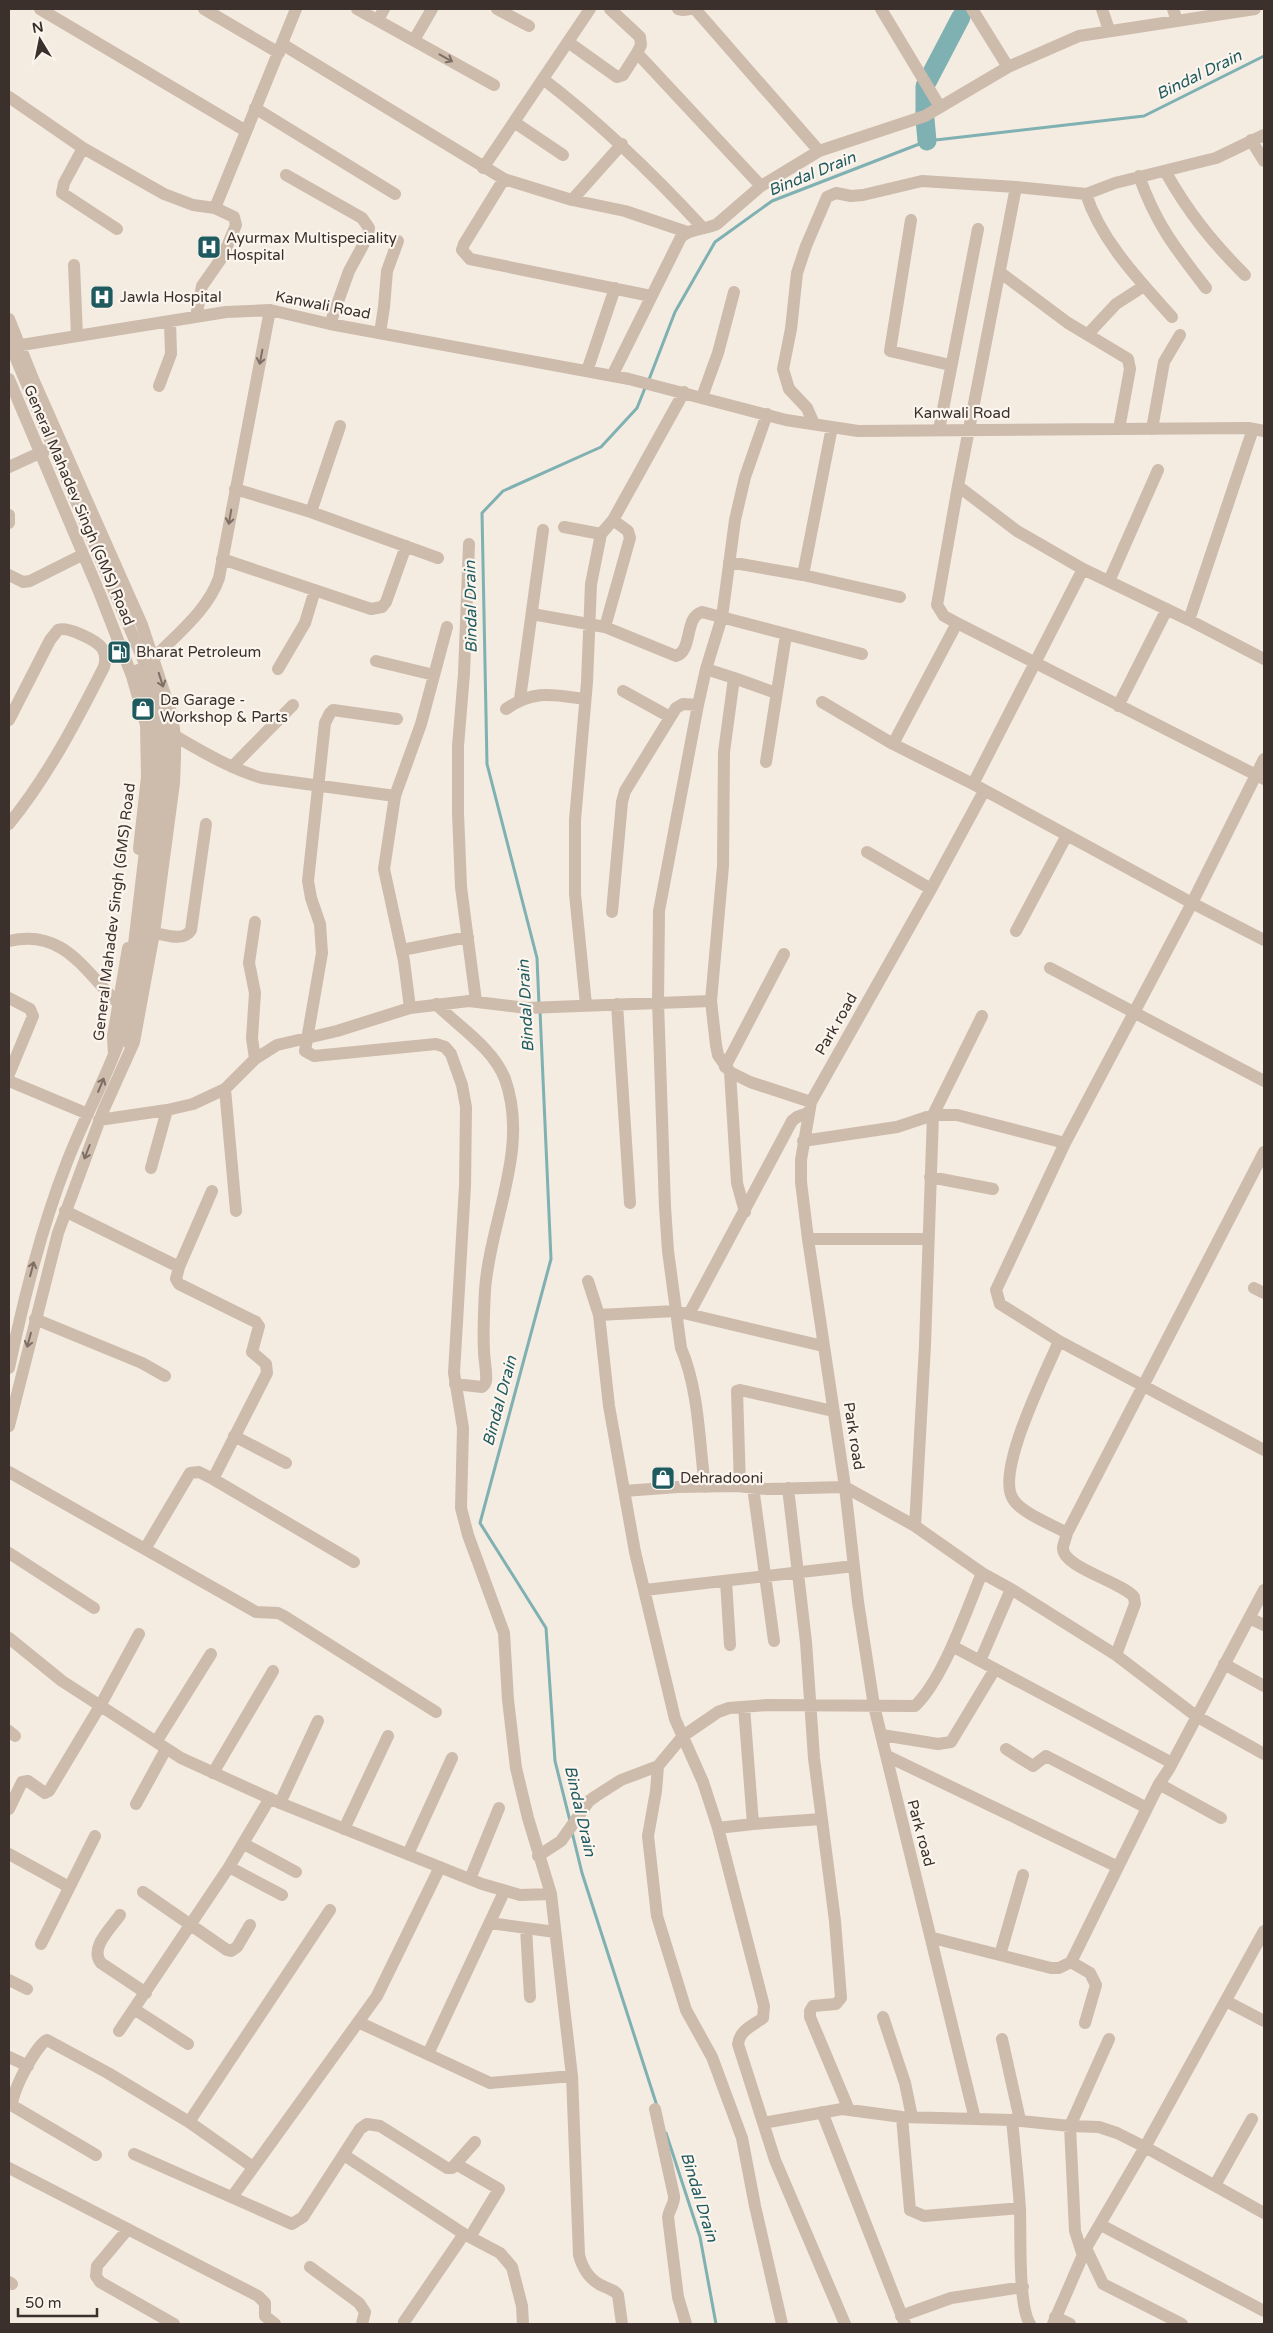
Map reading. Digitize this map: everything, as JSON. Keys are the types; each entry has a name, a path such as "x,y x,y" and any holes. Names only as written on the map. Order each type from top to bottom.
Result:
{"street":[{"path":"40,9 246,131"},
{"path":"204,9 280,48 504,180 572,200 625,211 687,232"},
{"path":"215,208 296,9"},
{"path":"357,9 380,14 414,40 494,85"},
{"path":"414,40 432,9"},
{"path":"497,9 529,26"},
{"path":"483,168 590,9"},
{"path":"568,42 617,77 623,75 638,53 641,45 640,37 610,9"},
{"path":"678,9 690,9"},
{"path":"695,9 819,151"},
{"path":"881,9 940,107"},
{"path":"1102,9 1109,30"},
{"path":"612,376 681,238 687,232 717,224 761,186 819,151 925,116 1008,68 1079,36 1175,15 1249,9"},
{"path":"976,10 1008,68"},
{"path":"638,53 761,186"},
{"path":"543,79 586,112 622,144 703,228"},
{"path":"9,97 83,148 171,197 215,208 234,217 236,225 223,256 202,286 196,317"},
{"path":"255,108 395,194"},
{"path":"514,122 563,155"},
{"path":"814,424 807,408 789,389 783,369 791,329 797,273 806,246 827,197 836,193 852,196 863,195 922,181 1086,194 1139,176 1216,158 1264,135"},
{"path":"1251,140 1264,161"},
{"path":"572,200 622,144"},
{"path":"83,148 64,183 62,192 117,229"},
{"path":"1165,171 1185,207 1220,250 1245,275"},
{"path":"286,175 362,218 369,228 368,236 344,284 330,324"},
{"path":"1139,176 1150,207 1168,240 1206,288"},
{"path":"504,180 464,244 462,250 470,259 651,296"},
{"path":"1016,187 937,605 944,616 957,623 1260,777"},
{"path":"1086,194 1092,212 1114,246 1144,286 1172,317"},
{"path":"911,220 890,351 950,365"},
{"path":"939,430 950,365 978,229"},
{"path":"380,333 389,263 398,241"},
{"path":"74,265 77,336"},
{"path":"1001,273 1068,322 1128,359 1130,364 1119,429"},
{"path":"1088,334 1116,304 1144,286"},
{"path":"586,371 615,288"},
{"path":"702,397 718,353 734,292"},
{"name":"Kanwali Road","path":"12,345 196,317 249,310 270,310 330,324 629,378 767,414 858,431 969,429 1259,430"},
{"path":"154,658 207,603 214,592 270,310"},
{"name":"General Mahadev Singh (GMS) Road","path":"9,319 12,345 61,442 142,625 168,702 175,736 174,783 154,933 136,1034 119,1056 94,1117 68,1160 38,1244 9,1368"},
{"path":"159,386 170,354 170,321"},
{"path":"1152,429 1164,362 1180,335"},
{"path":"12,345 144,662 157,700 164,732 166,763 161,814 123,1043 119,1056"},
{"path":"9,359 119,620 142,682 155,727 157,750 156,774 123,1043"},
{"name":"General Mahadev Singh (GMS) Road","path":"9,379 132,676 146,725 147,776 129,940 113,1036 119,1056"},
{"path":"586,1005 573,857 586,699 588,623 593,568 601,534 613,520 684,392"},
{"path":"705,1486 690,1376 681,1348 675,1311 665,1207 658,1002 658,910 698,705 706,669 722,617 735,520 745,477 767,414"},
{"path":"311,512 340,426"},
{"path":"803,575 832,427"},
{"path":"1189,620 1259,430"},
{"path":"9,467 61,442"},
{"path":"1109,581 1158,470"},
{"path":"54,489 64,481 78,480"},
{"path":"958,486 1017,532 1084,569 1264,659"},
{"path":"234,489 311,512 438,558"},
{"path":"9,515 9,523"},
{"path":"604,627 630,538 628,531 613,520"},
{"path":"564,527 601,534"},
{"path":"520,699 543,530"},
{"path":"469,544 464,674 458,746 461,887 476,1001"},
{"path":"222,559 371,609 382,607 386,602 406,546"},
{"path":"9,575 23,582 30,581 82,555"},
{"path":"729,562 803,575 900,598"},
{"name":"Park road","path":"975,2119 874,1706 845,1487 808,1240 801,1182 803,1141 809,1108 931,889 1035,664 1084,569"},
{"path":"278,669 305,622 315,590"},
{"path":"1118,706 1167,609"},
{"path":"532,614 604,627 676,656 683,651 694,619 699,613 722,617 862,654"},
{"path":"893,744 957,623"},
{"path":"410,1008 402,950 384,869 395,796 421,724 447,628"},
{"path":"9,720 50,640 58,630 69,629 99,645 103,650 106,661 104,667 65,741 35,791 9,824"},
{"path":"766,762 786,635"},
{"path":"376,661 434,675"},
{"path":"706,669 776,693"},
{"path":"689,1314 792,1121 809,1108 750,1082 728,1070 718,1055 711,1001 723,866 724,752 734,678"},
{"path":"623,691 670,717"},
{"path":"506,709 520,699 536,694 586,699"},
{"path":"822,702 893,744 979,787 1264,940"},
{"path":"232,767 293,705"},
{"path":"612,912 623,797 631,780 679,705 698,705"},
{"path":"397,719 339,710 330,713 325,723 321,746 319,787 308,881 311,898 320,924 322,953 306,1039 306,1051 314,1056 436,1044 445,1047 457,1068 466,1107 455,1384 462,1412 463,1428 461,1508 468,1534 504,1634 508,1700 516,1768 538,1856 551,1894 572,2076 579,2255 585,2272 592,2280 616,2291 622,2324"},
{"path":"175,736 232,767 262,778 395,796"},
{"path":"1264,759 1260,777 1065,1144 996,1290 1000,1304 1059,1341 1264,1450"},
{"path":"154,933 181,937 186,936 191,930 206,824"},
{"path":"1016,931 1067,835"},
{"path":"867,852 931,889"},
{"path":"255,922 248,963 255,1000 252,1038 255,1059"},
{"path":"402,950 468,937"},
{"path":"9,941 39,938 52,942 76,957 119,1004"},
{"path":"745,1212 737,1183 728,1070 784,954"},
{"path":"1050,968 1264,1081"},
{"path":"9,998 30,1009 33,1016 9,1074"},
{"path":"9,1081 94,1117 167,1110 193,1104 225,1089 255,1059 277,1045 306,1039 410,1008 476,1001 506,1007 527,1008 711,1001"},
{"path":"436,1004 469,1034 498,1065 511,1102 514,1131 509,1170 490,1256 485,1289 485,1385 478,1388 455,1384"},
{"path":"617,1004 630,1203"},
{"path":"914,1526 925,1345 932,1115 982,1016"},
{"path":"225,1089 236,1211"},
{"path":"151,1168 167,1110"},
{"path":"803,1141 897,1127 932,1115 957,1115 1065,1144"},
{"path":"9,1426 35,1318 94,1117"},
{"path":"1116,1656 1135,1604 1134,1596 1116,1584 1076,1565 1066,1557 1063,1548 1067,1533 1264,1152"},
{"path":"930,1177 993,1188"},
{"path":"212,1191 176,1279 179,1284 256,1322 259,1326 252,1352 266,1364 268,1373 212,1479"},
{"path":"65,1211 179,1268"},
{"path":"808,1240 928,1238"},
{"path":"588,1281 599,1315 609,1406 635,1552 675,1719 703,1782 718,1828 765,2012 763,2018 744,2030 739,2036 738,2044 784,2182 845,2324"},
{"path":"599,1315 675,1311 823,1346"},
{"path":"35,1318 142,1363 165,1376"},
{"path":"1059,1341 1014,1451 1008,1474 1008,1485 1012,1498 1020,1508 1067,1533"},
{"path":"740,1486 736,1394 738,1390 833,1411"},
{"path":"234,1436 286,1463"},
{"path":"9,1472 256,1612 278,1613 284,1616 436,1712"},
{"path":"145,1549 190,1473 199,1472 354,1562"},
{"path":"624,1491 651,1487 705,1486 845,1487 914,1526 982,1573 1012,1589 1116,1656 1196,1716 1264,1754"},
{"path":"753,1487 774,1641"},
{"path":"788,1488 811,1706 814,1758 835,1921 840,1998 836,2004 813,2006 810,2010 810,2017 849,2110"},
{"path":"9,1553 94,1608"},
{"path":"645,1590 854,1566"},
{"path":"538,1856 555,1847 589,1801 607,1787 658,1766 683,1736 718,1712 729,1708 767,1705 915,1706 924,1698 952,1646 982,1573"},
{"path":"726,1581 730,1645"},
{"path":"980,1661 1012,1589"},
{"path":"932,1938 1051,1968 1059,1968 1071,1962 1159,1784 1264,1590"},
{"path":"1249,1618 1264,1626"},
{"path":"9,1809 22,1782 28,1781 45,1793 49,1791 100,1706 139,1634"},
{"path":"9,1638 62,1680 181,1758 344,1829 504,1892 528,1896 551,1894"},
{"path":"952,1646 1172,1763"},
{"path":"136,1804 161,1745 211,1654"},
{"path":"1224,1664 1264,1686"},
{"path":"882,1735 938,1744 951,1742 995,1669"},
{"path":"214,1773 272,1671"},
{"path":"744,1707 753,1824"},
{"path":"119,2031 146,1994 275,1800 318,1721"},
{"path":"344,1829 388,1736"},
{"path":"1006,1749 1033,1766 1046,1756 1147,1808"},
{"path":"887,1756 1118,1867"},
{"path":"408,1854 452,1758"},
{"path":"658,1766 648,1836 657,1916 686,2010 712,2057 742,2138 755,2206 782,2324"},
{"path":"1159,1784 1221,1818"},
{"path":"470,1879 499,1808"},
{"path":"718,1828 822,1819"},
{"path":"41,1944 95,1836"},
{"path":"244,1844 296,1872"},
{"path":"9,1854 69,1887"},
{"path":"229,1867 282,1895"},
{"path":"232,2197 376,1996 440,1867"},
{"path":"1000,1954 1023,1875"},
{"path":"143,1892 191,1926 231,1951 237,1947 250,1925"},
{"path":"428,2054 504,1892"},
{"path":"189,2122 330,1910"},
{"path":"120,1914 97,1948 97,1958 101,1963 146,1994"},
{"path":"490,1923 555,1932"},
{"path":"526,1928 530,1997"},
{"path":"1070,2324 1054,2321 1085,2252 1264,1931"},
{"path":"1071,1962 1090,1973 1096,1985 1085,2023"},
{"path":"9,1980 27,1988"},
{"path":"1226,2001 1264,2021"},
{"path":"134,2009 188,2044"},
{"path":"883,2017 905,2083 910,2210 924,2216 1020,2208"},
{"path":"358,2022 490,2083 572,2076"},
{"path":"1002,2039 1016,2120 1023,2287 1026,2313 1030,2324"},
{"path":"1109,2039 1070,2126 1075,2231 1103,2284 1182,2324"},
{"path":"96,2155 13,2106 12,2097 28,2066 42,2043 46,2040 189,2122 253,2167"},
{"path":"9,2057 28,2066"},
{"path":"655,2109 675,2202 669,2210 668,2217 678,2297 686,2324"},
{"path":"764,2123 822,2112 849,2110 907,2117 1016,2120 1108,2128 1262,2208"},
{"path":"822,2112 903,2320 951,2298 1023,2287"},
{"path":"1215,2185 1252,2120"},
{"path":"134,2154 292,2224 298,2222 303,2217 360,2129 372,2124 380,2126 442,2166 452,2168 475,2142"},
{"path":"344,2155 467,2235 500,2253 512,2267 522,2306 523,2324"},
{"path":"404,2322 499,2189 456,2164"},
{"path":"9,2168 258,2296 265,2303 265,2316 275,2324"},
{"path":"1101,2225 1264,2311"},
{"path":"128,2229 94,2272 100,2282 174,2324"},
{"path":"310,2267 359,2303 365,2312 362,2324"}],"waterway":[{"path":"927,82 961,17"},
{"name":"Bindal Drain","path":"648,382 675,312 715,242 772,201 927,141 1144,116 1264,56"},
{"path":"925,86 925,113"},
{"path":"925,119 927,141"},
{"name":"Bindal Drain","path":"539,1005 537,958 487,764 482,513 503,491 601,447 637,408 645,388"},
{"name":"Bindal Drain","path":"540,1011 551,1259 480,1523 546,1628 555,1761 570,1821"},
{"name":"Bindal Drain","path":"572,1832 582,1873 657,2106"},
{"name":"Bindal Drain","path":"666,2133 700,2237 716,2324"}],"place":[{"name":"Ayurmax Multispeciality Hospital","path":"209,247"},
{"name":"Jawla Hospital","path":"102,297"},
{"name":"Bharat Petroleum","path":"119,652"},
{"name":"Da Garage - Workshop & Parts","path":"143,709"},
{"name":"Dehradooni","path":"663,1478"}]}
